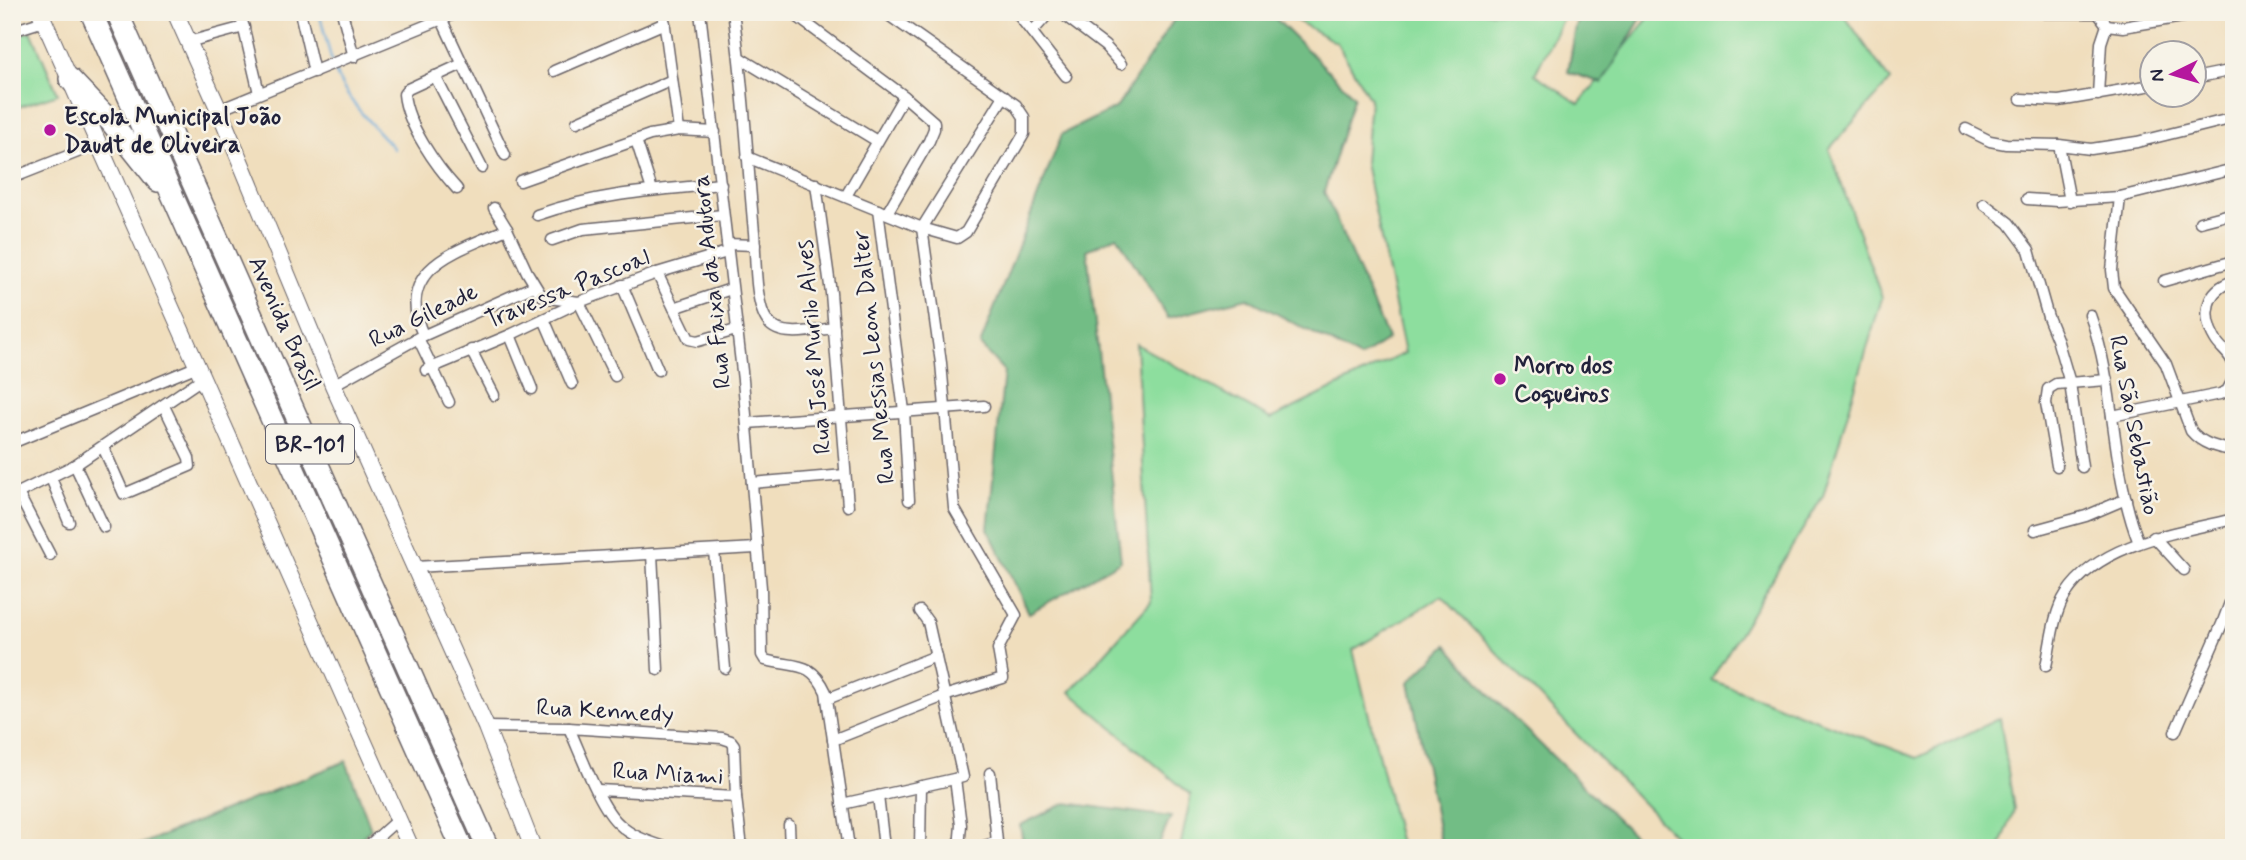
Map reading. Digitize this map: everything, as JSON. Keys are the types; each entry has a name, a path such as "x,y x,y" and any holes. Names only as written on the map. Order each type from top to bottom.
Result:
{"highway":[{"name":"Avenida Brasil","path":"91,12 462,848"},
{"name":"Avenida Brasil","path":"117,12 488,848"},
{"path":"125,12 129,41"},
{"path":"70,79 111,122 180,211"}],"street":[{"name":"Avenida Brasil","path":"174,12 219,110 332,385 486,727 535,846"},
{"path":"240,12 259,93"},
{"path":"300,12 314,72"},
{"path":"342,12 354,57"},
{"path":"219,110 459,12"},
{"name":"Rua Faixa da Adutora","path":"701,12 747,423 762,606 762,655 765,660 810,670 819,677 827,699"},
{"name":"Rua Faixa da Adutora","path":"733,12 740,58 760,300 768,322 776,329 782,331 834,328"},
{"path":"791,12 933,119 934,129 929,141 883,212"},
{"path":"747,158 846,195 922,228 957,238 966,232 1024,134 1023,114 1004,96 884,12"},
{"path":"1016,12 1066,76"},
{"path":"1032,32 1050,12"},
{"path":"1060,12 1105,46 1121,64"},
{"path":"2044,13 2097,13 2107,25 2123,27 2212,12"},
{"path":"12,31 42,16 411,848"},
{"path":"554,71 664,18 679,130"},
{"path":"442,20 505,156"},
{"path":"2098,95 2101,43 2107,25"},
{"path":"188,42 244,27"},
{"path":"740,58 877,141"},
{"path":"457,189 442,173 425,146 404,94 408,89 462,64"},
{"path":"2208,75 2234,70"},
{"path":"435,76 482,168"},
{"path":"577,122 672,80"},
{"path":"2021,99 2059,101 2138,87"},
{"path":"846,195 904,96"},
{"path":"833,740 944,696 1003,678 998,649 1016,615 954,508 936,320 922,228 1004,96"},
{"path":"1966,130 1990,141 2006,144 2059,145 2091,149 2234,118"},
{"path":"520,181 650,135 679,130 715,132"},
{"path":"636,140 652,190"},
{"path":"12,178 98,144"},
{"path":"2059,145 2070,201"},
{"path":"2027,199 2070,201 2120,197 2234,169"},
{"path":"537,215 591,198 721,184"},
{"name":"Rua José Murilo Alves","path":"816,184 834,328 848,506"},
{"path":"2120,197 2112,270 2114,288 2166,364 2191,432 2209,445 2234,450"},
{"path":"1984,204 2009,223 2029,250 2042,300 2070,383 2082,467"},
{"path":"494,208 508,229 534,286 541,295 579,302 615,376"},
{"name":"Rua Messias Leon Dalter","path":"883,212 904,411 909,500"},
{"path":"2200,222 2234,213"},
{"path":"552,240 583,229 723,215"},
{"name":"Rua Gileade","path":"420,337 415,318 416,291 427,273 444,257 508,229"},
{"name":"Travessa Pascoal","path":"429,368 622,285 727,248 755,245"},
{"path":"2164,281 2234,261"},
{"path":"657,273 689,339 698,341 736,330"},
{"path":"2234,281 2217,288 2212,294 2208,311 2215,338 2230,355 2234,366"},
{"path":"622,285 658,370"},
{"name":"Rua Gileade","path":"332,385 420,337 534,286"},
{"path":"674,308 731,289"},
{"name":"Rua São Sebastião","path":"2090,315 2102,350 2130,521 2138,543"},
{"path":"544,319 572,384"},
{"path":"510,335 532,389"},
{"path":"420,337 429,368 449,402"},
{"path":"471,350 494,395"},
{"path":"50,555 15,495 75,465 103,447 164,406 200,372"},
{"path":"12,443 200,372"},
{"path":"2112,416 2227,391 2234,378"},
{"path":"2057,466 2046,403 2048,389 2056,384 2107,380"},
{"path":"103,447 124,494 188,467 191,463 164,406"},
{"path":"747,423 985,406"},
{"path":"75,465 104,527"},
{"path":"752,483 845,475"},
{"path":"51,478 69,522"},
{"path":"2035,530 2086,516 2126,499"},
{"path":"2046,666 2058,614 2066,595 2079,580 2105,560 2138,543 2234,519"},
{"path":"2154,537 2184,570"},
{"path":"415,567 756,548"},
{"path":"714,551 725,668"},
{"path":"652,554 658,670"},
{"path":"2175,732 2234,592"},
{"path":"842,804 963,777 928,622 920,611"},
{"path":"849,848 827,699 936,656"},
{"name":"Rua Kennedy","path":"486,727 569,727 722,738 732,741 734,745 736,797"},
{"path":"569,727 610,816 638,837 668,848"},
{"path":"979,848 997,842 990,773"},
{"path":"955,779 961,825 959,848"},
{"path":"920,848 921,786"},
{"name":"Rua Miami","path":"598,790 736,797"},
{"path":"878,796 884,847"},
{"path":"736,797 742,848"},
{"path":"366,848 397,820"},
{"path":"789,825 790,848"}],"green space":[{"path":"1179,12 1269,12 1354,96 1324,192 1388,339 1360,358 1247,298 1168,318 1117,236 1087,250 1121,561 1029,613 988,529 1004,371 980,345 1062,134 1117,107"},
{"path":"1281,12 1566,12 1535,74 1579,104 1653,12 1842,12 1890,81 1829,149 1882,298 1823,496 1711,680 1917,758 2000,718 2014,810 2000,848 1680,848 1676,837 1442,596 1353,650 1401,848 1180,848 1191,795 1070,692 1151,602 1136,344 1271,419 1405,353 1365,163 1370,99 1337,43"},
{"path":"1583,12 1645,12 1602,83 1568,72 1576,26"},
{"path":"31,31 58,94 12,109 12,37"},
{"path":"1447,645 1490,695 1647,848 1442,848 1409,682"},
{"path":"346,761 371,829 351,848 132,848"},
{"path":"1066,803 1171,817 1157,848 1024,848 1020,825"}],"waterway":[{"path":"319,12 332,62"},
{"path":"334,68 352,101 394,149"}],"place":[{"name":"Escola Municipal João Daudt de Oliveira","path":"50,130"},
{"name":"Morro dos Coqueiros","path":"1500,379"}]}
